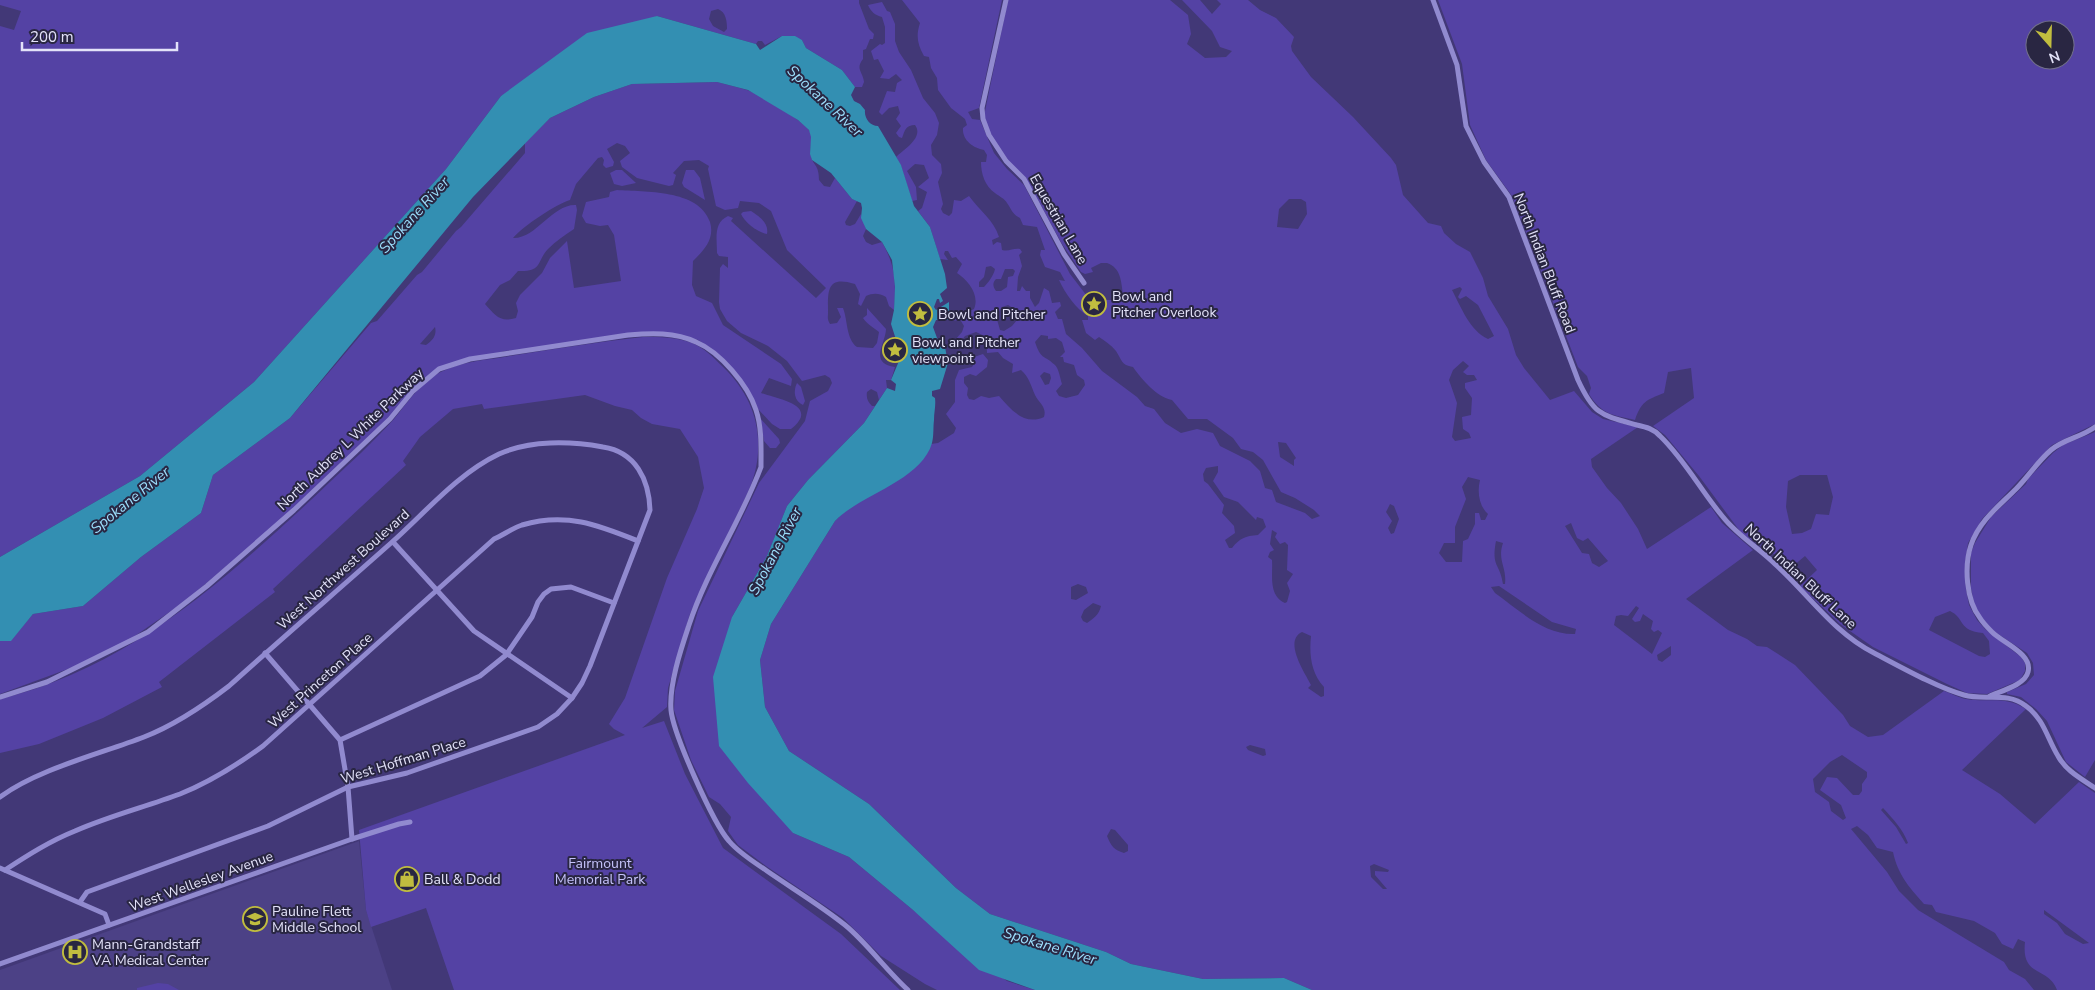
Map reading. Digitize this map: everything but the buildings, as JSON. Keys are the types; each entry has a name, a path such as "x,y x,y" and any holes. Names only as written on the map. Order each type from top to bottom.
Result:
{"street":[{"name":"Equestrian Lane","path":"1006,0 982,108 983,119 989,135 1006,161 1024,179 1064,254 1084,283"},
{"name":"North Indian Bluff Road","path":"1433,0 1457,65 1466,126 1484,162 1509,197 1585,395"},
{"name":"North Aubrey L White Parkway","path":"0,697 47,682 148,632 207,586 294,510 390,419 413,391 439,369 470,359 628,335 670,335 697,342 722,360 742,382 750,395 756,411 761,440 761,467 689,624 672,688 672,711 677,730 692,769 717,822 728,840 748,858 824,909 847,927 893,977 908,990"},
{"name":"North Indian Bluff Lane","path":"1585,395 1603,415 1651,429 1660,435 1697,480 1734,530 1776,565 1837,628 1872,652 1965,696 2009,698 2026,705 2043,724 2058,757 2068,769 2095,788"},
{"path":"1989,697 2022,681 2028,673 2028,663 2022,655 1992,633 1971,603 1968,560 1971,544 1979,528 1994,509 2016,489 2052,449 2095,427"},
{"name":"West Northwest Boulevard","path":"0,797 53,770 146,736 180,720 229,686 450,489 479,466 499,454 521,446 566,442 614,448 632,460 644,477 649,494 650,510 638,541"},
{"name":"West Princeton Place","path":"2,869 38,848 76,830 180,794 224,773 263,746 494,539 522,526 553,520 583,521 597,524 638,541"},
{"name":"West Hoffman Place","path":"80,902 87,892 268,826 348,787 408,773 538,727 557,714 572,698 582,683 638,541"},
{"path":"392,542 474,632 572,698"},
{"path":"340,740 480,676 506,655 532,617 538,602 551,589 571,587 614,603"},
{"path":"265,653 340,740 348,787 352,839"},
{"name":"West Wellesley Avenue","path":"0,964 352,839 410,822"},
{"path":"2,869 105,914 109,925"}],"shaded area":[{"name":"Pauline Flett Middle School","path":"359,841 366,910 392,990 0,990 0,970"}],"green space":[{"path":"0,0 859,0 869,29 874,34 873,39 870,39 866,49 863,50 860,70 864,82 862,87 855,87 842,70 806,48 802,40 782,36 765,45 762,41 758,41 756,44 657,16 501,96 446,169 254,382 140,476 0,557 0,26 14,30 21,11 0,5","holes":["721,10 726,17 727,23 727,29 724,32 713,26 709,19 711,11"]},
{"path":"902,0 1002,0 979,108 968,112 972,119 980,120 994,153 1024,185 1070,274 1087,296 1094,300 1113,300 1114,295 1123,294 1118,272 1112,265 1101,263 1091,268 1093,272 1085,274 1081,272 1062,244 1026,178 1006,159 990,134 984,116 1008,0 1170,0 1188,15 1191,34 1187,44 1205,58 1226,57 1232,51 1220,47 1212,31 1182,0 1200,0 1212,14 1221,4 1217,0 1248,0 1260,10 1276,18 1294,37 1291,46 1292,51 1311,77 1353,117 1391,158 1396,165 1403,195 1428,223 1441,226 1444,233 1456,244 1470,252 1483,278 1488,296 1508,329 1516,355 1550,400 1574,391 1592,412 1603,419 1638,427 1591,459 1592,467 1621,503 1638,529 1647,549 1711,507 1722,523 1753,550 1686,599 1728,630 1757,646 1767,647 1795,665 1843,715 1850,726 1868,737 1883,735 1944,691 1966,699 2011,702 2026,709 1962,770 2000,794 2035,824 2079,782 2095,793 2095,990 2057,990 2048,977 2031,967 2027,961 2025,942 2018,939 2013,949 2002,944 1995,933 1974,921 1936,912 1932,905 1924,904 1901,874 1893,852 1877,848 1868,835 1857,826 1851,829 1887,872 1899,891 1918,910 2004,962 2009,970 2025,979 2034,990 1312,990 1284,978 1203,979 1131,964 1106,952 990,914 956,888 869,804 789,751 765,707 760,660 771,624 835,521 847,510 912,469 923,458 931,444 938,443 954,433 956,428 946,414 955,402 955,380 959,370 972,367 974,357 983,354 988,360 987,367 976,376 970,374 964,377 969,399 974,400 981,396 989,398 999,396 1008,406 1025,418 1037,419 1044,417 1045,414 1044,408 1026,376 1021,370 1012,373 1013,364 1003,358 998,352 987,353 987,339 984,336 976,332 965,336 959,344 955,340 962,332 964,326 961,321 949,320 949,318 954,318 974,309 974,293 969,284 957,273 962,264 956,257 952,258 948,251 945,251 944,254 948,260 940,259 930,227 918,211 922,208 927,192 918,187 929,178 924,165 915,164 907,171 916,187 917,200 912,201 901,166 896,157 915,138 917,129 915,125 905,130 902,138 899,137 896,133 901,126 896,119 900,113 898,106 889,108 882,115 879,112 887,91 895,92 897,83 902,80 896,74 889,79 880,78 884,71 878,59 874,60 871,51 880,44 885,43 885,27 882,17 870,10 868,5 882,2 887,11 890,12 895,24 895,41 899,52 911,70 923,98 935,113 939,123 937,135 931,145 932,155 941,164 942,173 938,182 943,213 949,216 952,213 954,200 961,201 969,196 997,231 999,237 992,240 993,245 997,242 1001,243 1002,250 1020,249 1022,252 1019,255 1022,266 1018,277 1017,291 1020,291 1022,286 1026,291 1030,291 1030,298 1035,307 1039,303 1044,288 1049,291 1052,303 1060,302 1061,306 1055,312 1058,319 1062,319 1066,334 1082,348 1102,371 1137,397 1145,406 1154,409 1165,423 1181,433 1197,429 1213,433 1220,446 1250,461 1260,471 1265,488 1272,490 1276,502 1305,513 1312,519 1320,516 1295,498 1281,492 1263,460 1253,452 1241,449 1233,438 1207,419 1188,419 1172,400 1155,392 1133,367 1124,363 1110,345 1099,337 1095,340 1086,333 1082,320 1088,320 1088,316 1075,305 1064,290 1059,280 1065,281 1060,272 1045,267 1040,255 1041,250 1045,250 1037,227 1023,225 1020,218 1006,202 986,183 981,162 986,162 987,155 984,150 966,140 963,132 963,128 967,125 965,119 951,108 938,90 937,78 931,68 929,57 924,56 920,47 918,32 920,23","holes":["1289,199 1301,199 1306,202 1307,214 1298,229 1277,227 1279,209","991,266 995,269 992,276 984,287 979,287 979,282 984,277 986,267","1005,269 1013,269 1015,271 1013,276 1008,277 1007,287 1001,291 996,291 994,282 996,279 1001,279","1460,287 1462,289 1458,297 1460,299 1466,296 1478,305 1494,336 1488,339 1482,335 1471,324 1452,290","1008,305 1013,308 1017,320 1004,331 1000,330 996,316 1002,307","1041,335 1048,336 1048,339 1056,338 1062,342 1065,352 1060,357 1063,357 1064,362 1074,365 1077,375 1084,380 1085,385 1078,395 1066,398 1059,396 1056,391 1062,384 1058,369 1041,354 1035,342","1463,361 1469,366 1463,372 1467,375 1474,375 1477,380 1465,383 1465,388 1472,398 1471,415 1462,417 1463,429 1469,433 1471,438 1455,441 1452,437 1457,403 1449,380 1453,370","1044,372 1050,374 1049,384 1045,385 1040,376","1278,442 1286,443 1296,458 1294,466 1280,457","1218,466 1218,472 1213,481 1224,497 1238,502 1256,520 1257,517 1263,519 1266,527 1258,535 1243,538 1232,548 1229,548 1225,540 1235,533 1234,526 1222,513 1224,505 1204,481 1203,474 1206,468","1468,477 1480,480 1480,498 1488,514 1485,520 1481,520 1479,513 1475,513 1475,524 1468,539 1463,541 1462,562 1446,562 1439,553 1444,543 1455,543 1455,527 1466,499 1462,487","1390,504 1394,506 1399,519 1394,533 1391,534 1388,528 1392,521 1386,512","1571,523 1577,538 1583,541 1588,538 1608,561 1599,567 1592,563 1589,554 1582,553 1565,526","1272,530 1277,533 1275,537 1280,544 1285,542 1288,545 1287,570 1293,574 1287,583 1290,591 1285,603 1276,595 1274,590 1272,584 1272,560 1268,557 1270,552 1274,550 1270,544","1496,541 1503,543 1501,554 1505,584 1503,584 1495,560","1078,584 1086,587 1088,593 1076,600 1071,599 1071,587","1499,586 1552,622 1576,629 1575,634 1564,633 1542,626 1495,593 1491,587","1093,603 1101,606 1098,614 1087,623 1081,617 1084,610","1636,606 1639,608 1632,619 1635,622 1640,621 1643,614 1653,621 1651,629 1654,632 1658,630 1662,633 1652,654 1614,625 1616,616 1628,616","1302,632 1311,636 1310,650 1312,663 1316,676 1324,687 1324,696 1321,697 1308,688 1311,685 1297,657 1295,642 1297,636","1671,646 1671,655 1662,662 1658,660 1657,655","1250,745 1265,749 1266,755 1263,756 1248,750 1246,747","1842,755 1867,772 1867,777 1862,784 1862,791 1859,795 1853,795 1837,778 1827,777 1820,790 1841,805 1846,818 1843,820 1831,811 1829,802 1815,792 1813,779 1830,762","1883,808 1901,829 1908,843 1906,844 1896,827 1881,810","1111,829 1115,830 1128,845 1128,851 1124,853 1113,847 1107,836","1374,864 1389,870 1388,872 1375,871 1375,875 1387,889 1383,889 1371,877 1370,866","2044,910 2089,943 2083,944 2065,934 2057,923 2044,914"]},
{"path":"1438,0 2095,0 2095,424 2052,445 1982,519 1968,543 1965,564 1969,605 1977,620 1985,629 2021,657 2025,663 2025,671 2020,680 1987,694 1967,693 1873,647 1840,624 1800,586 1817,570 1805,556 1787,571 1777,556 1742,534 1699,476 1665,435 1653,426 1694,398 1691,368 1668,372 1664,393 1645,402 1635,420 1609,413 1594,401 1589,394 1591,388 1587,376 1578,367 1512,196 1486,160 1470,125 1462,64","holes":["1800,475 1827,475 1833,497 1829,515 1816,514 1811,529 1802,533 1792,534 1786,507 1788,481","1950,611 1969,630 1983,633 1989,641 1990,654 1985,657 1979,656 1929,630 1935,617"]},
{"path":"717,82 753,92 789,114 809,130 811,156 818,171 819,180 824,186 830,187 835,178 852,199 857,201 845,222 846,225 855,224 861,214 866,229 863,236 866,242 872,245 882,242 887,251 894,275 894,310 889,306 886,297 878,294 866,296 861,306 858,304 860,294 855,284 839,282 834,283 829,292 828,318 830,324 837,323 841,317 837,308 843,308 853,344 857,347 873,348 877,343 879,332 863,318 867,315 867,308 886,329 880,357 887,365 895,367 891,380 886,380 887,388 879,400 877,392 871,389 867,392 868,401 872,406 875,406 864,423 808,480 787,506 767,556 732,617 793,833 849,857 913,910 1007,981 1035,990 937,990 881,956 843,918 738,845 728,831 731,817 720,804 709,797 691,760 674,710 675,691 698,611 759,483 805,421 810,401 828,391 832,383 830,378 825,375 802,381 787,361 768,346 741,333 727,321 720,309 719,302 720,268 723,264 728,268 728,257 719,256 717,253 717,237 720,223 728,216 733,218 731,221 816,298 826,288 787,250 771,211 759,203 740,201 738,208 725,210 716,206 708,169 709,166 699,160 684,161 673,173 676,175 673,185 669,186 637,178 622,167 620,161 630,153 625,146 617,143 607,149 614,162 613,166 606,168 603,165 604,160 602,157 598,158 576,184 570,200 540,216 513,238 529,233 559,210 567,206 576,205 574,229 548,249 535,268 518,271 510,280 500,285 485,304 495,315 502,319 516,318 518,311 516,303 520,295 542,273 550,258 567,241 574,288 621,281 614,235 608,225 600,226 586,223 582,216 586,202 609,197 610,192 617,190 655,192 683,198 695,203 704,211 711,228 708,244 693,261 692,285 696,296 712,303 723,325 781,364 792,379 791,386 769,378 761,393 793,404 799,409 801,414 799,421 791,429 780,429 772,424 758,409 742,380 724,359 711,348 698,340 670,333 505,351 439,368 419,382 386,421 293,510 184,602 132,638 76,666 0,694 0,641 11,640 33,614 83,606 141,557 201,513 213,475 290,418 371,323 377,321 461,227 525,153 525,143 550,118 594,97 632,84","holes":["435,327 435,335 431,341 426,345 420,344"]},
{"path":"622,170 636,183 622,186 614,184 610,173"},
{"path":"686,170 694,170 700,178 705,200 684,187 682,183"},
{"path":"751,211 765,223 767,234 753,227 741,214"},
{"name":"Fairmount Memorial Park","path":"643,337 668,338 692,343 712,356 722,366 744,393 751,408 756,423 758,455 750,488 690,614 668,688 667,707 642,728 664,721 685,774 723,848 841,934 900,990 454,990 426,908 371,927 366,910 359,830 625,735 609,724 625,698 667,578 697,509 704,488 698,457 680,429 652,424 632,410 585,395 484,409 482,404 453,409 420,437 403,461 406,465 273,589 275,592 159,682 162,687 103,718 39,744 0,753 0,699 53,682 103,660 151,632 196,600 322,490 362,452 422,386 435,375 459,365 476,361"},
{"path":"797,383 801,387 805,401 803,405 795,396"},
{"path":"760,418 779,439 780,443 776,448 770,448 764,441"},
{"path":"2095,432 2095,760 2085,777 2066,762 2047,721 2036,709 2021,697 2007,694 2007,692 2026,684 2034,675 2033,663 2027,653 1995,632 1980,616 1974,603 1971,588 1971,553 1991,517 2026,484 2028,479 2053,453 2063,445"},
{"path":"158,983 168,984 179,990 137,990 137,988"}],"water":[{"name":"Spokane River","path":"657,16 756,44 760,50 782,36 795,36 802,40 806,48 842,70 855,87 851,95 854,101 865,110 865,116 868,121 872,125 878,126 901,165 914,206 930,227 945,274 947,288 940,294 943,301 940,303 939,299 937,299 934,307 936,310 949,302 949,320 936,320 933,327 940,346 945,347 948,363 940,389 932,391 932,396 935,398 933,437 926,456 903,477 846,511 835,521 771,624 760,660 765,707 789,751 869,804 956,888 990,914 1106,952 1131,964 1203,979 1284,978 1312,990 1035,990 979,970 913,910 849,857 793,833 748,783 719,746 713,677 732,617 767,556 787,506 808,480 864,423 887,388 895,391 896,384 891,380 899,361 900,352 891,324 895,287 892,260 882,242 866,229 861,218 861,203 852,199 831,173 812,160 809,130 798,120 748,90 717,82 632,84 594,97 550,118 473,197 290,418 213,475 201,513 141,557 83,606 33,614 11,641 0,641 0,557 140,476 254,382 446,169 501,96 587,33"}],"place":[{"name":"Bowl and Pitcher Overlook","path":"1094,304"},
{"name":"Bowl and Pitcher","path":"920,314"},
{"name":"Bowl and Pitcher viewpoint","path":"895,350"},
{"name":"Ball & Dodd","path":"407,879"},
{"name":"Pauline Flett Middle School","path":"255,919"},
{"name":"Mann-Grandstaff VA Medical Center","path":"75,952"}]}
